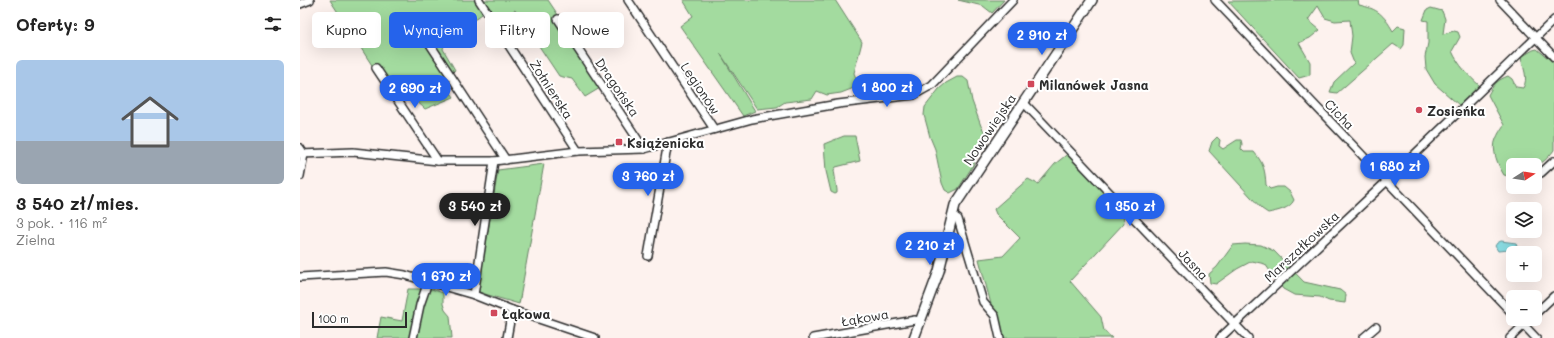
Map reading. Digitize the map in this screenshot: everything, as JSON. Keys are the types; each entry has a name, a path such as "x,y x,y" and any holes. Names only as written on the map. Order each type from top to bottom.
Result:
{"street":[{"path":"300,4 310,0"},
{"name":"Żołnierska","path":"479,0 578,150"},
{"name":"Legionów","path":"628,0 714,129"},
{"path":"300,176 301,152 353,152 438,161 494,161 578,150 644,148 752,118 838,104 914,94 932,84 1013,0"},
{"name":"Nowowiejska","path":"914,338 940,271 955,205 1092,0"},
{"name":"Cicha","path":"1215,0 1506,307"},
{"path":"1500,0 1554,57"},
{"name":"Marszałkowska","path":"1220,338 1387,182 1554,20"},
{"path":"432,48 506,160"},
{"name":"Dragońska","path":"577,48 644,148"},
{"path":"376,68 438,161"},
{"name":"Jasna","path":"1023,102 1248,338"},
{"path":"648,256 668,142"},
{"path":"474,295 494,161"},
{"path":"1542,172 1554,161"},
{"path":"952,215 956,216 958,219 983,302 995,316 1000,338"},
{"path":"300,277 386,272 405,275 474,295 512,310 591,337"},
{"path":"413,338 420,305 428,282"},
{"path":"1542,307 1554,296"},
{"path":"507,338 512,310"},
{"name":"Łąkowa","path":"813,338 915,320 920,322"},
{"path":"1510,338 1523,326"},
{"path":"1525,326 1536,338"},
{"path":"1363,338 1376,327"}],"green space":[{"path":"330,0 548,0 558,15 558,48 580,48 605,85 585,97 572,79 559,76 540,48 550,48 550,12 516,12 515,10 512,12 492,12 490,8 477,18 477,12 389,12 389,48 443,48 455,70 442,80 454,97 425,109 411,96 395,101 361,48 381,48 381,12 338,12"},
{"path":"683,0 835,0 862,42 854,73 859,86 841,93 827,95 817,91 812,99 785,102 777,107 757,109 720,53 755,111 743,116 680,26 693,16"},
{"path":"958,0 1004,0 992,13 983,6"},
{"path":"1358,0 1359,5 1371,8 1383,16 1393,31 1398,26 1405,28 1404,45 1401,49 1393,44 1337,93 1330,92 1334,82 1354,63 1350,53 1352,36 1350,20 1335,21 1325,18 1318,6 1308,20 1320,30 1310,38 1299,43 1310,62 1310,75 1299,78 1228,1"},
{"path":"1431,8 1442,11 1445,19 1443,34 1454,31 1458,32 1460,37 1452,51 1454,56 1461,66 1480,86 1459,105 1435,84 1426,69 1425,57 1428,43 1428,21 1423,20 1427,10"},
{"path":"1537,49 1554,63 1554,150 1542,162 1542,158 1506,158 1506,175 1504,175 1494,148 1497,137 1504,125 1488,95 1496,83 1508,76 1512,79 1516,87 1523,88 1526,77 1521,57"},
{"path":"957,77 963,77 968,81 972,101 981,126 987,136 988,143 977,154 974,164 958,189 950,193 945,190 942,183 935,149 924,115 925,107 939,89"},
{"path":"844,136 855,136 860,161 836,167 834,170 837,193 835,194 831,192 826,171 824,144"},
{"path":"1217,137 1220,140 1219,146 1223,149 1237,140 1241,140 1241,149 1244,152 1254,152 1262,164 1266,185 1270,189 1284,187 1290,192 1294,200 1290,206 1268,213 1262,209 1209,151 1212,142"},
{"path":"1070,152 1123,208 1124,223 1070,281 1101,317 1104,331 1112,338 1000,338 979,259 1003,256 1020,238 996,214 994,209 1028,179 1038,184 1055,164"},
{"path":"544,164 519,304 478,292 498,170"},
{"path":"1233,245 1261,245 1274,251 1304,282 1340,290 1346,295 1345,303 1329,301 1320,297 1294,295 1283,289 1265,264 1252,261 1237,269 1216,284 1210,283 1209,274 1217,267"},
{"path":"423,286 443,293 443,304 445,310 450,316 452,338 377,338 381,317 402,321 408,289 421,289"}],"water":[{"path":"1501,241 1516,243 1517,246 1506,246 1506,250 1498,251 1495,246"}],"place":[{"name":"Milanówek Jasna","path":"1031,84"},
{"name":"Zosieńka","path":"1419,110"},
{"name":"Książenicka","path":"619,142"},
{"name":"Łąkowa","path":"494,313"}]}
